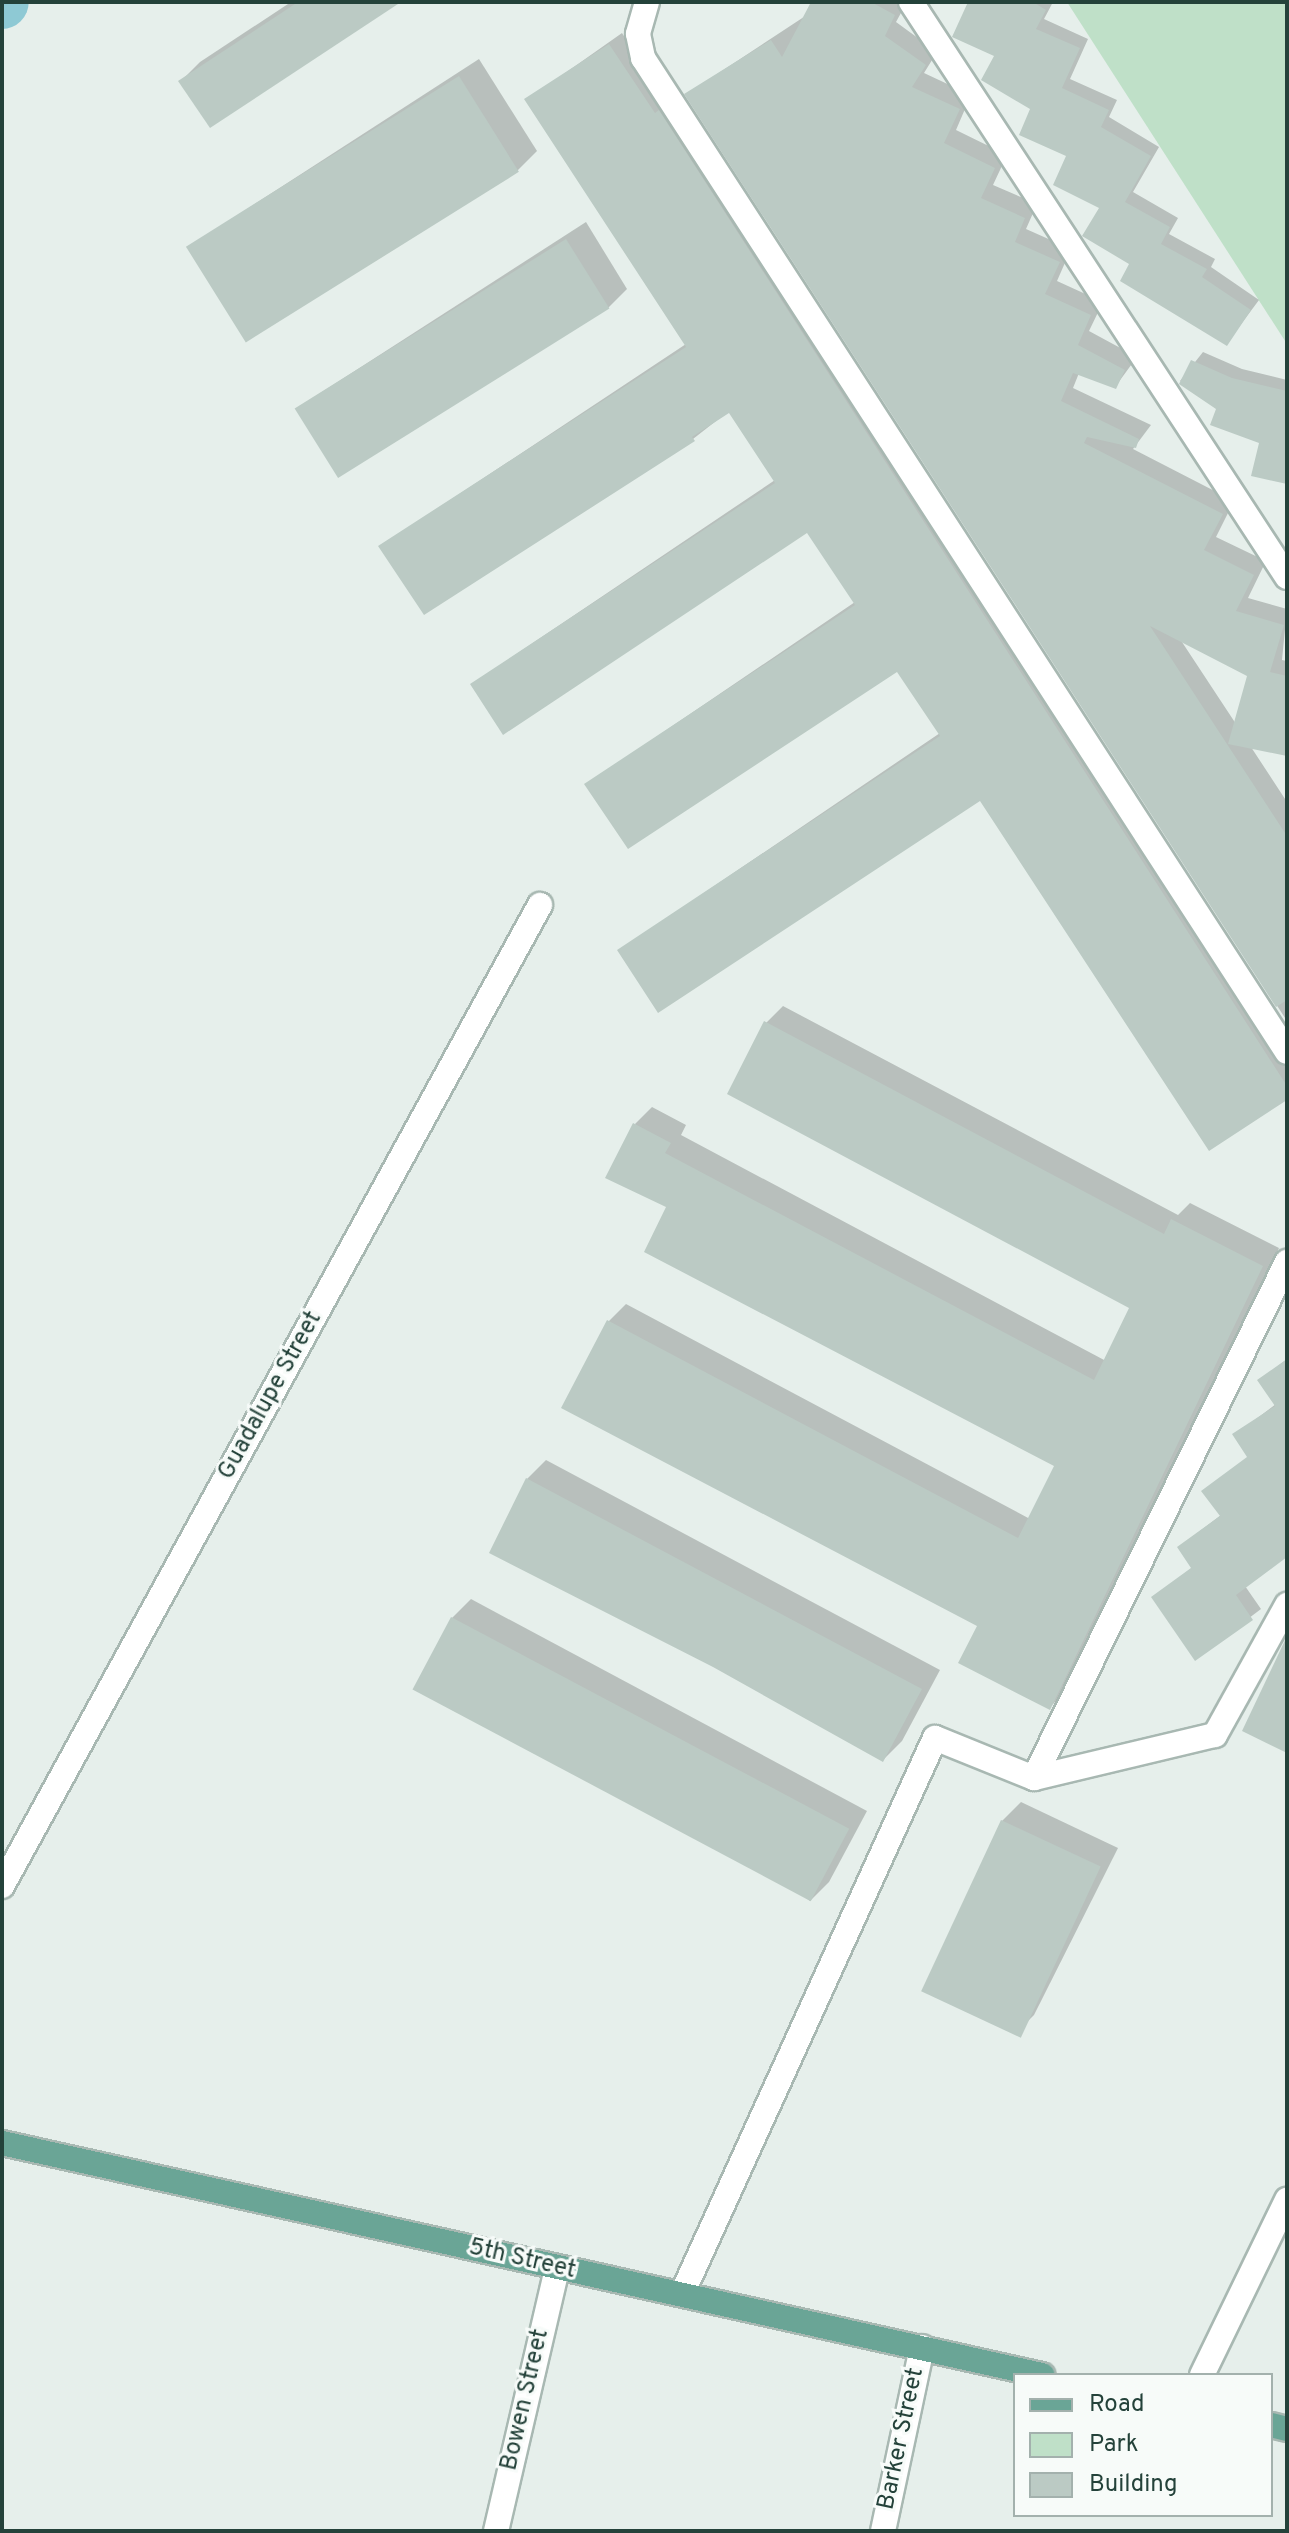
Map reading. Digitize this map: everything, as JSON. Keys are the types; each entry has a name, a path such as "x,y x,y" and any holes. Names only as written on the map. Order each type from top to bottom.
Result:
{"main road":[{"name":"5th Street","path":"2,2143 1033,2373"}],"street":[{"path":"647,2 638,34 643,58 1287,1052"},
{"path":"911,2 1287,577"},
{"name":"Guadalupe Street","path":"2,1886 540,905"},
{"path":"1034,1778 1287,1262"},
{"path":"682,2294 935,1738 1034,1778 1215,1735 1287,1605"},
{"path":"1203,2373 1287,2200"},
{"name":"Bowen Street","path":"496,2531 557,2268"},
{"name":"Barker Street","path":"883,2531 922,2347"}],"green space":[{"path":"1067,2 1287,2 1287,344"}],"building":[{"path":"298,2 401,2 210,128 178,81"},
{"path":"811,2 871,2 895,15 885,36 926,65 912,87 960,109 944,143 995,168 981,198 1025,218 1015,242 1060,262 1045,294 1091,315 1078,345 1125,370 1116,389 1073,373 1061,401 1139,439 1136,448 1087,437 1084,443 1223,514 1204,550 1254,575 1236,611 1284,625 1270,672 1287,676 1287,756 1228,744 1247,676 1150,626 1287,836 1287,1000 1276,1007 684,94 771,40 782,57"},
{"path":"968,2 1033,2 1046,10 1036,29 1080,48 1062,88 1109,110 1101,127 1151,156 1125,202 1170,227 1161,244 1207,269 1202,277 1251,310 1227,346 1120,281 1129,264 1082,236 1099,208 1053,185 1066,156 1019,135 1030,109 981,80 994,56 952,37"},
{"path":"609,44 655,113 659,110 1287,1086 1287,1100 1209,1151 980,801 658,1013 617,950 940,736 897,672 628,849 584,784 855,605 807,533 503,735 470,684 775,483 729,413 692,437 695,441 424,615 378,546 686,347 524,99"},
{"path":"459,76 519,172 246,342 186,247"},
{"path":"566,239 609,309 338,478 295,409"},
{"path":"1191,360 1232,378 1287,391 1287,484 1251,476 1259,443 1210,425 1216,409 1179,384"},
{"path":"764,1021 1164,1234 1171,1219 1263,1266 1050,1710 958,1663 977,1626 561,1408 607,1320 1018,1538 1054,1466 644,1252 666,1207 605,1178 633,1123 671,1143 665,1153 1094,1380 1129,1308 727,1094"},
{"path":"1287,1359 1287,1557 1236,1595 1253,1620 1195,1661 1151,1597 1191,1568 1177,1547 1220,1516 1201,1491 1247,1457 1232,1434 1275,1406 1257,1380"},
{"path":"526,1478 922,1689 883,1762 713,1667 489,1553"},
{"path":"451,1617 849,1829 811,1901 413,1689"},
{"path":"1287,1636 1287,1753 1242,1731"},
{"path":"1001,1820 1101,1866 1021,2038 921,1991"}]}
